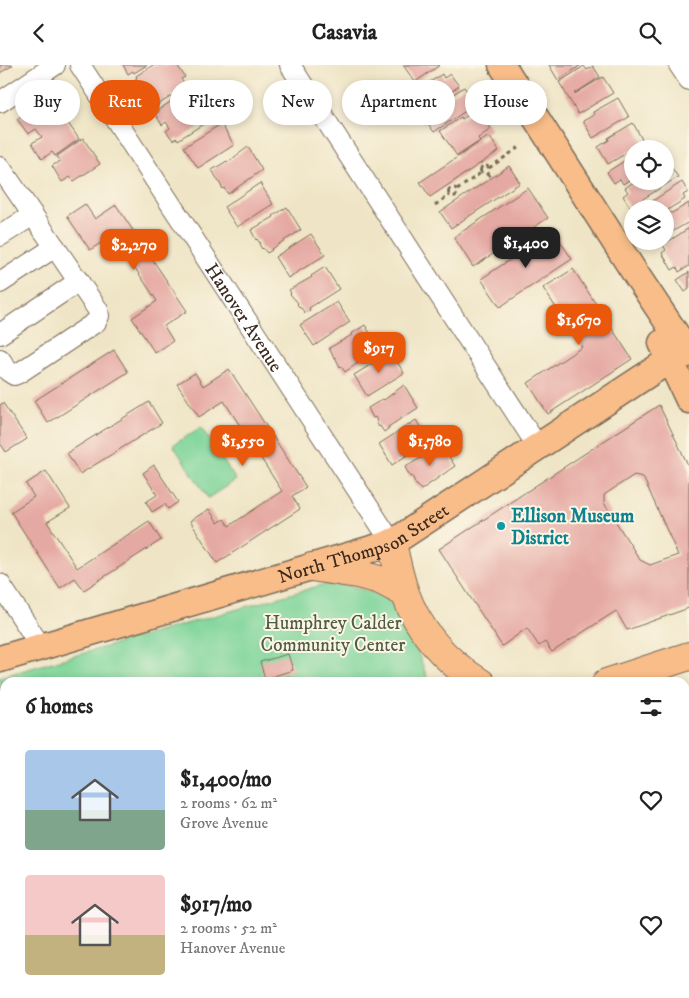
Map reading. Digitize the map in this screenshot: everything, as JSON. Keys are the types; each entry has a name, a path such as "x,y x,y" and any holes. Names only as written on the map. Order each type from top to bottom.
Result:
{"highway":[{"path":"392,543 405,593 427,637 445,657 473,677"},
{"path":"311,567 331,569 380,580 405,593"},
{"path":"624,677 689,656"}],"main road":[{"path":"502,65 683,352 689,400"},
{"name":"North Thompson Street","path":"0,659 392,543 683,352"}],"street":[{"path":"0,102 55,65"},
{"name":"Hanover Avenue","path":"80,65 392,543"},
{"path":"290,65 538,447"},
{"path":"679,65 689,79"},
{"path":"0,167 79,281 98,310 99,316 96,322 19,373 14,375 8,371 0,359"},
{"path":"0,236 33,215"},
{"path":"0,283 55,247"},
{"path":"0,334 79,281"},
{"path":"0,584 41,647"}],"path":[{"path":"491,178 488,173 489,168 521,146"},
{"path":"482,173 482,165 489,168"},
{"path":"458,200 456,196 457,190 482,173 488,173"},
{"path":"450,195 449,187 457,190"},
{"path":"435,205 450,195 452,197 456,196"}],"green space":[{"path":"201,427 236,480 208,498 173,445"},
{"name":"Humphrey Calder Community Center","path":"329,583 355,587 386,598 403,614 427,677 0,677"}],"building":[{"path":"0,65 13,65 0,73"},
{"path":"123,65 147,65 134,73 133,71 128,74"},
{"path":"153,65 177,65 185,77 182,80 170,80 170,97 160,103 160,80 134,80 137,78 136,76"},
{"path":"403,65 440,65 418,80 414,80"},
{"path":"549,65 581,65 558,80"},
{"path":"584,66 587,70 593,66 600,77 574,94 603,77 613,93 578,114 559,82"},
{"path":"442,74 444,78 450,74 454,80 433,80"},
{"path":"455,81 459,86 455,89"},
{"path":"464,87 465,88 465,111 455,118 455,93"},
{"path":"618,98 629,117 593,138 583,121 594,115 593,112"},
{"path":"170,102 170,125 202,125 178,140 177,138 173,140 166,131 170,128 166,122 162,125 160,122 160,109"},
{"path":"461,117 462,119 465,117 465,125 488,125 491,129 478,138 480,141 457,156 440,131 449,125 455,125 455,121"},
{"path":"633,123 642,140 624,140 624,155 608,164 598,147 609,140 608,138"},
{"path":"21,125 69,125 79,139 55,156 52,152 42,159 32,143 42,137 36,129 28,134"},
{"path":"219,125 222,125 234,145 198,168 184,147"},
{"path":"429,125 444,125 434,132"},
{"path":"489,136 499,151 430,197 420,182"},
{"path":"83,138 100,164 74,181 70,177 62,182 52,166 60,161 57,156"},
{"path":"248,147 262,170 228,194 212,170 228,162"},
{"path":"624,161 624,183 620,179 614,183 607,172"},
{"path":"509,166 520,183 451,228 440,212"},
{"path":"674,171 678,177 674,180"},
{"path":"682,182 688,192 683,195 685,199 674,206 674,200 654,200 670,190 674,190 674,187"},
{"path":"260,183 273,204 237,227 224,207"},
{"path":"528,188 548,218 473,267 454,237"},
{"path":"626,190 657,190 641,200 626,200 623,196 628,192"},
{"path":"689,203 689,222 674,231 674,212"},
{"path":"85,204 95,219 116,205 187,311 164,326 173,341 155,353 132,318 157,301 113,235 90,250 67,216"},
{"path":"287,207 301,230 267,253 262,249 251,230"},
{"path":"689,228 689,266 679,272 677,267 672,270 662,253 666,250 674,250 674,238"},
{"path":"553,231 572,259 500,307 481,279"},
{"path":"311,234 325,255 288,278 275,257"},
{"path":"325,267 339,289 309,308 310,310 305,313 289,290"},
{"path":"573,269 632,359 548,414 528,383 582,347 543,288"},
{"path":"689,272 689,289 685,292 677,280"},
{"path":"337,302 350,322 314,346 300,325"},
{"path":"365,325 379,348 345,372 329,348"},
{"path":"114,350 128,372 48,423 34,401"},
{"path":"391,352 404,373 367,396 354,375"},
{"path":"229,369 306,487 292,496 300,509 217,563 190,521 209,509 218,523 224,519 229,526 282,491 224,401 199,417 177,384 195,373 203,386"},
{"path":"404,385 418,408 388,427 384,432 368,408 384,400"},
{"path":"149,402 162,423 80,474 67,453"},
{"path":"3,403 27,439 6,452 0,443 0,405"},
{"name":"Ellison Museum District","path":"659,405 689,467 689,608 627,630 616,611 552,652 545,642 539,646 527,628 502,646 439,549","holes":["634,475 643,477 678,555 650,565 640,560 604,503 604,495"]},
{"path":"416,420 429,441 392,465 379,444"},
{"path":"441,444 455,466 421,490 416,485 412,476 410,477 405,467"},
{"path":"154,465 178,502 168,509 165,504 152,512 146,502 157,495 143,473"},
{"path":"46,471 70,508 47,522 77,568 149,521 161,540 84,590 75,578 60,588 11,512 34,497 26,484"},
{"path":"288,654 293,670 271,677 264,677 260,662"}],"place":[{"name":"Ellison Museum District","path":"501,526"}]}
